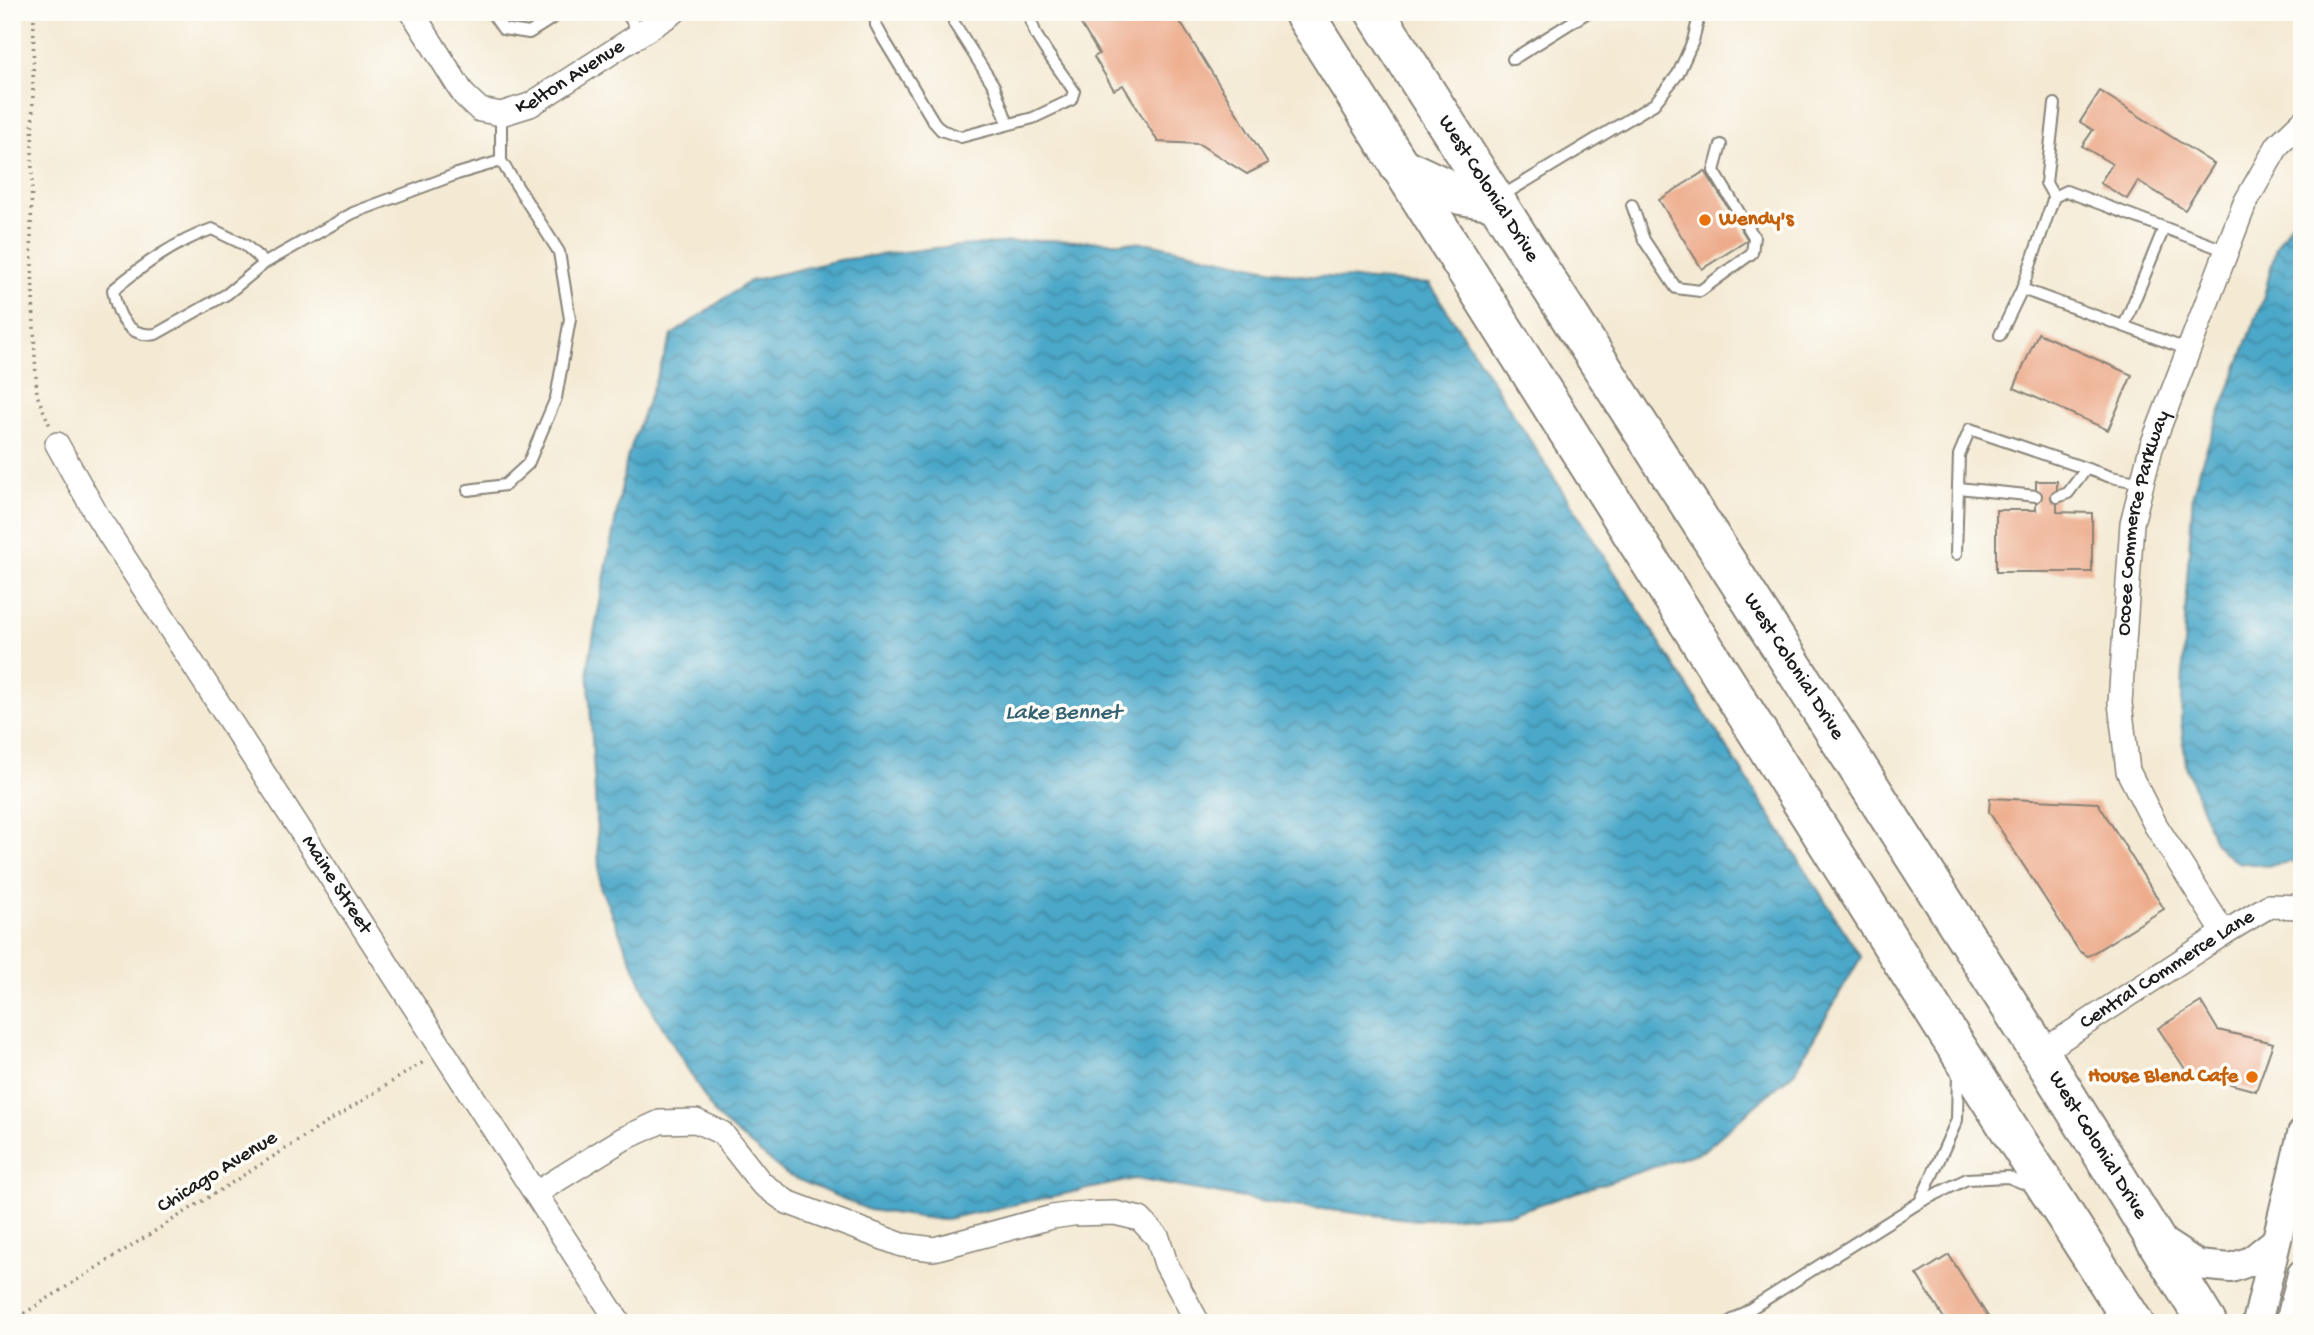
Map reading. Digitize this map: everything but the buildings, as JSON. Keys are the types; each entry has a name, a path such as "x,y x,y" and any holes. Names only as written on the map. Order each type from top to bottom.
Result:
{"highway":[{"path":"1303,12 1945,1029 2134,1323"},
{"name":"West Colonial Drive","path":"1375,12 2040,1053 2207,1323"},
{"path":"1399,166 1461,195 1495,201"}],"street":[{"path":"412,12 464,95 480,110 501,114"},
{"name":"Kelton Avenue","path":"501,114 530,105 674,12"},
{"name":"Ocoee Commerce Parkway","path":"2224,933 2155,826 2128,771 2120,704 2132,523 2151,448 2245,203 2278,145 2302,122"},
{"name":"Maine Street","path":"57,444 98,517 619,1323"},
{"name":"Central Commerce Lane","path":"2040,1053 2269,906 2302,907"},
{"path":"536,1193 623,1139 660,1122 696,1121 722,1133 761,1182 787,1202 902,1245 934,1249 1052,1217 1073,1214 1115,1213 1140,1219 1158,1238 1166,1264 1198,1323"},
{"path":"2257,1323 2302,1134"},
{"path":"2152,1236 2198,1265 2231,1268 2251,1261 2276,1241"},
{"path":"2290,1323 2302,1274"}],"lane":[{"path":"491,12 503,29 529,33 562,12"},
{"path":"626,12 640,34"},
{"path":"876,12 876,25 883,38 941,131 961,138 1033,118 1071,100 1074,96 1074,91 1036,35 1028,12"},
{"path":"1513,59 1588,12"},
{"path":"1495,201 1654,104 1678,74 1693,41 1700,12"},
{"path":"954,23 994,86 1008,124"},
{"path":"2054,197 2046,183 2055,104"},
{"path":"468,490 505,485 528,464 556,398 570,319 559,252 501,160 501,114"},
{"path":"1632,205 1644,240 1676,288 1700,291 1752,253 1754,237 1714,171 1721,145"},
{"path":"265,263 245,245 212,229 175,246 113,290 117,312 128,327 144,336 156,334 227,294 265,263 353,213 501,160"},
{"path":"2000,335 2022,289 2054,197 2066,191 2227,251"},
{"path":"2124,326 2164,228"},
{"path":"2022,289 2189,349"},
{"path":"1956,555 1959,456 1970,429 2111,477 2142,483"},
{"path":"2057,497 2068,493 2086,468"},
{"path":"1958,488 2036,496"},
{"path":"1920,1202 1957,1121 1958,1063 1945,1029"},
{"path":"1728,1323 1920,1202 1967,1179 2008,1177 2051,1194"}],"path":[{"path":"34,12 31,235 34,356 37,395 57,444"},
{"name":"Chicago Avenue","path":"12,1321 441,1051"}],"water":[{"path":"2302,204 2302,860 2267,866 2238,862 2214,842 2186,766 2181,720 2186,594 2193,493 2203,458 2263,300 2276,247"},
{"name":"Lake Bennet","path":"1040,240 1149,243 1297,275 1430,284 1861,957 1795,1071 1703,1151 1513,1213 1417,1220 1278,1204 1135,1179 941,1220 869,1210 787,1175 716,1116 653,1011 600,887 588,666 627,458 672,335 750,281 839,260 935,248"}],"place":[{"name":"Wendy's","path":"1705,220"},
{"name":"House Blend Cafe","path":"2252,1077"}]}
